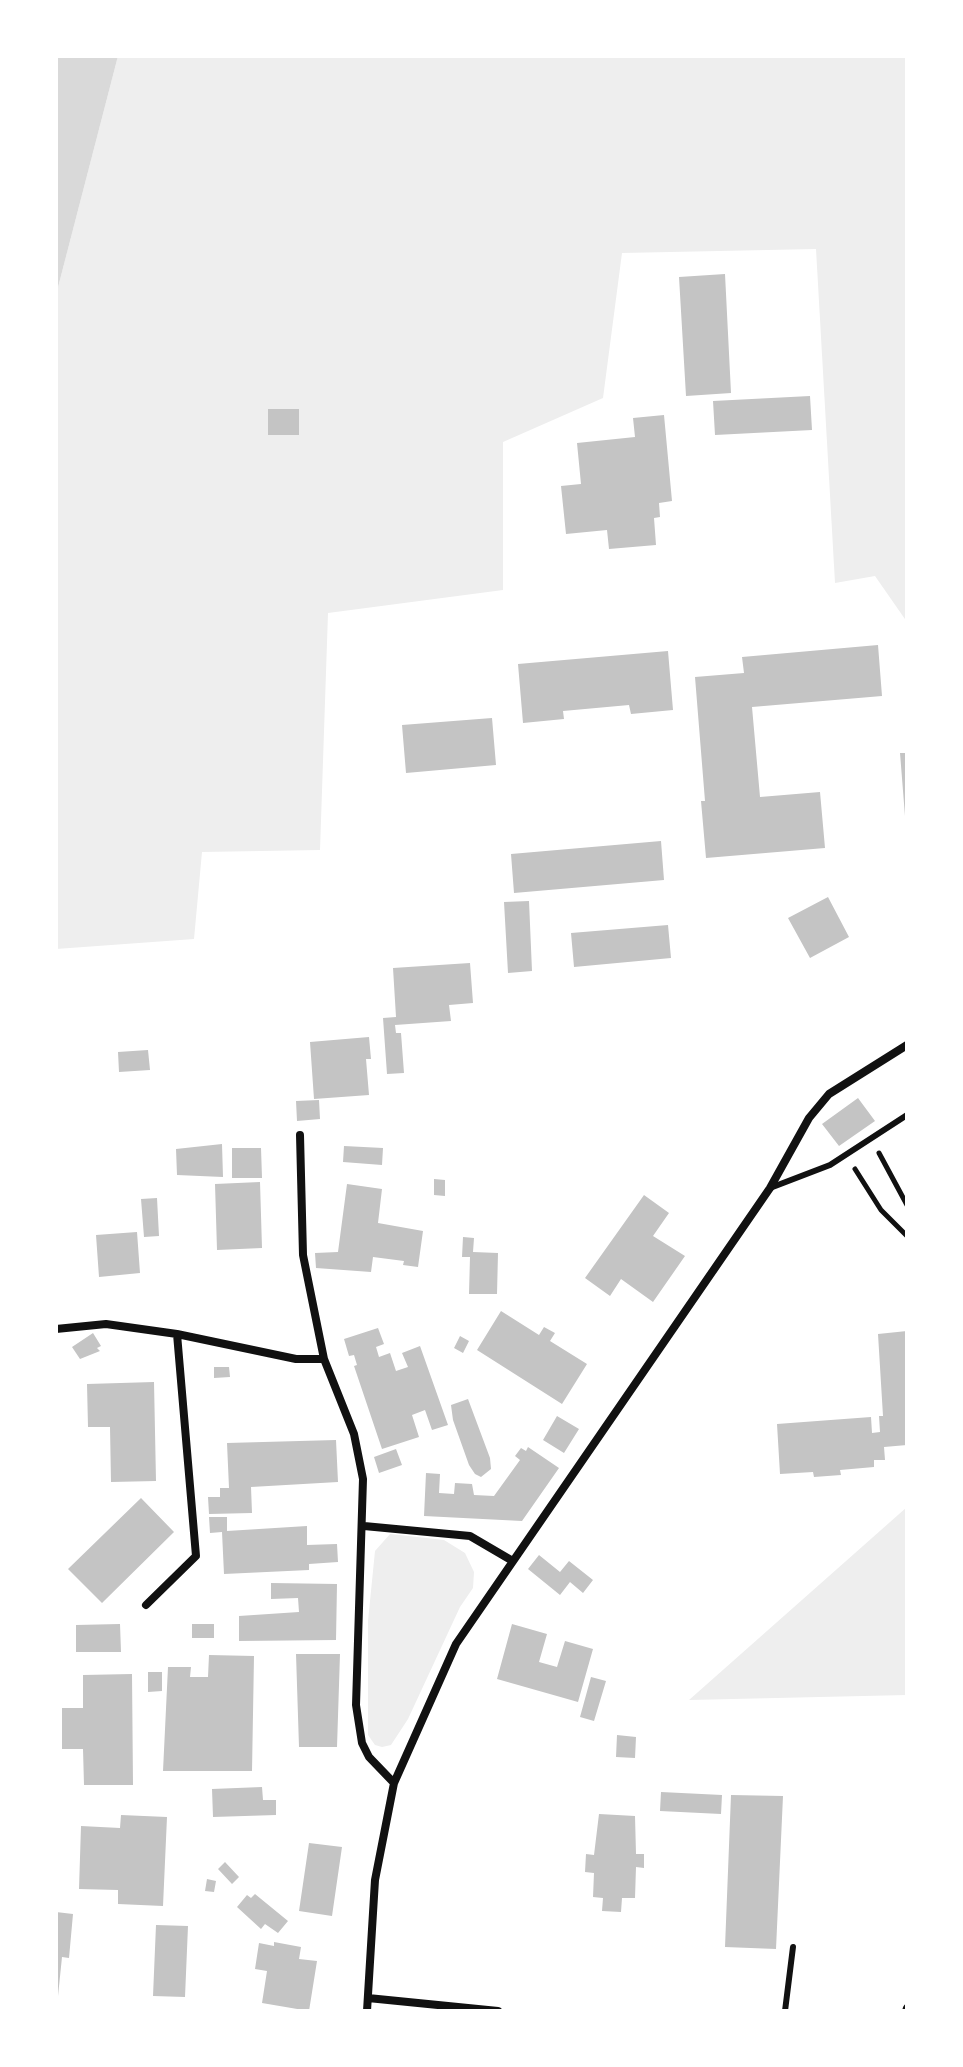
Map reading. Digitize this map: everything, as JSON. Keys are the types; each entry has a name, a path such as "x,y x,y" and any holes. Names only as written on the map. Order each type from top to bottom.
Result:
{"street":[{"path":"367,2011 375,1880 394,1783 456,1644 770,1188 809,1118 829,1094 907,1045"},
{"path":"300,1135 303,1255 324,1359 354,1434 363,1479 364,1526 356,1705 362,1743 371,1761 394,1783"},
{"path":"56,1329 106,1324 177,1334 296,1359 324,1359"},
{"path":"146,1605 196,1556 177,1334"},
{"path":"364,1526 470,1536 511,1560"},
{"path":"368,1998 498,2011"}],"lane":[{"path":"770,1188 830,1165 907,1115"},
{"path":"785,2011 793,1947"}],"path":[{"path":"847,1154 881,1210 907,1236"},
{"path":"887,1174 907,1205"}],"shaded area":[{"path":"56,56 118,56 56,295"},
{"path":"118,56 907,56 907,622 875,576 835,583 816,249 622,253 603,398 503,442 503,590 328,613 320,850 202,852 194,939 56,949 56,295"},
{"path":"907,1507 907,1695 689,1700"},
{"path":"390,1534 444,1540 465,1553 474,1572 473,1588 460,1607 408,1719 391,1745 382,1747 375,1745 368,1735 368,1621 375,1551"}],"building":[{"path":"725,274 731,393 686,396 679,277"},
{"path":"810,396 812,430 715,435 713,401"},
{"path":"268,409 299,409 299,435 268,435"},
{"path":"664,415 672,501 659,503 660,517 654,518 656,545 609,549 607,530 566,534 561,486 581,484 577,443 635,437 633,418"},
{"path":"878,645 882,696 752,707 760,797 820,792 825,848 706,858 701,801 705,801 695,677 744,673 742,657"},
{"path":"668,651 673,710 631,714 629,705 563,711 564,719 523,723 518,664"},
{"path":"492,718 496,765 406,773 402,725"},
{"path":"900,753 907,753 907,816 905,816"},
{"path":"661,841 664,880 514,893 511,854"},
{"path":"828,897 849,937 810,958 788,918"},
{"path":"529,901 532,971 508,973 504,902"},
{"path":"668,925 671,958 574,967 571,933"},
{"path":"470,963 473,1003 449,1005 451,1021 395,1025 396,1033 401,1033 404,1073 387,1074 383,1018 396,1017 393,968"},
{"path":"369,1037 371,1059 366,1059 369,1095 314,1099 310,1042"},
{"path":"148,1050 150,1070 119,1072 118,1052"},
{"path":"858,1098 875,1121 839,1146 822,1124"},
{"path":"319,1100 320,1119 297,1121 296,1101"},
{"path":"222,1144 223,1177 177,1175 176,1149"},
{"path":"344,1146 383,1148 382,1165 343,1162"},
{"path":"232,1148 261,1148 262,1178 232,1178"},
{"path":"434,1179 445,1180 445,1196 434,1195"},
{"path":"260,1182 262,1248 217,1250 215,1184"},
{"path":"347,1184 382,1189 378,1223 423,1231 418,1267 403,1265 404,1261 373,1257 371,1272 316,1268 315,1253 338,1252"},
{"path":"644,1195 669,1213 653,1236 685,1256 653,1302 621,1279 610,1296 585,1278"},
{"path":"157,1198 159,1236 144,1237 141,1199"},
{"path":"137,1232 140,1273 99,1277 96,1235"},
{"path":"463,1237 474,1238 473,1252 498,1253 497,1294 469,1294 470,1257 462,1257"},
{"path":"501,1311 539,1335 544,1327 555,1333 550,1341 587,1364 562,1404 477,1350"},
{"path":"378,1328 384,1344 376,1347 379,1357 390,1353 396,1371 408,1367 402,1353 420,1346 448,1425 432,1430 425,1410 412,1415 419,1437 382,1449 354,1366 357,1365 354,1355 349,1356 344,1339"},
{"path":"907,1331 907,1445 884,1447 885,1460 874,1460 874,1467 840,1470 841,1475 814,1477 813,1472 780,1474 777,1424 871,1417 872,1433 880,1432 879,1416 883,1416 878,1334"},
{"path":"93,1333 101,1346 97,1348 100,1351 80,1359 72,1347"},
{"path":"460,1336 469,1341 463,1353 454,1348"},
{"path":"214,1367 229,1367 230,1377 214,1378"},
{"path":"154,1382 156,1481 111,1482 110,1427 88,1427 87,1384"},
{"path":"468,1399 490,1458 491,1469 481,1477 469,1465 453,1420 451,1405"},
{"path":"557,1416 579,1429 564,1453 543,1440"},
{"path":"336,1440 338,1482 251,1487 252,1513 209,1514 208,1497 220,1497 220,1488 229,1488 227,1443"},
{"path":"528,1447 559,1468 522,1521 424,1516 426,1473 440,1474 439,1493 454,1494 455,1483 472,1484 474,1495 494,1496 520,1460 515,1456 521,1448 526,1451"},
{"path":"396,1449 402,1465 379,1473 374,1457"},
{"path":"141,1498 174,1532 102,1603 68,1569"},
{"path":"209,1517 227,1517 227,1531 307,1526 307,1545 337,1544 338,1562 309,1564 309,1570 224,1574 222,1532 210,1533"},
{"path":"539,1555 560,1572 569,1561 593,1580 583,1593 570,1582 560,1595 528,1569"},
{"path":"271,1583 337,1584 336,1640 239,1641 239,1616 299,1612 298,1598 271,1599"},
{"path":"120,1624 121,1652 76,1652 76,1625"},
{"path":"192,1624 214,1624 214,1638 192,1638"},
{"path":"512,1624 547,1634 539,1662 557,1667 565,1641 593,1649 578,1702 497,1679"},
{"path":"296,1654 340,1654 337,1747 299,1747"},
{"path":"209,1655 254,1656 252,1771 163,1771 168,1667 191,1667 190,1677 208,1677"},
{"path":"148,1672 162,1672 162,1691 148,1692"},
{"path":"132,1674 133,1785 84,1785 83,1749 62,1749 62,1708 83,1708 83,1675"},
{"path":"591,1677 606,1681 594,1721 580,1717"},
{"path":"617,1735 636,1737 635,1758 616,1757"},
{"path":"262,1787 263,1800 276,1800 276,1815 213,1817 212,1789"},
{"path":"661,1792 722,1795 721,1814 660,1811"},
{"path":"731,1795 783,1796 776,1949 725,1947"},
{"path":"599,1814 635,1816 636,1854 644,1854 644,1868 636,1867 635,1898 622,1898 621,1912 602,1911 603,1898 593,1897 594,1873 585,1872 586,1854 594,1855"},
{"path":"121,1815 167,1817 163,1906 118,1904 118,1890 79,1889 81,1826 120,1828"},
{"path":"309,1843 342,1847 332,1916 299,1911"},
{"path":"225,1862 239,1877 232,1884 218,1869"},
{"path":"207,1879 216,1881 214,1892 205,1891"},
{"path":"255,1894 288,1921 278,1933 265,1924 261,1929 237,1907 247,1895 251,1898"},
{"path":"56,1912 73,1914 69,1958 62,1957 58,1996"},
{"path":"156,1925 188,1926 185,1997 153,1996"},
{"path":"274,1942 301,1947 299,1959 317,1961 309,2011 262,2003 267,1971 255,1969 259,1943 274,1946"}]}
